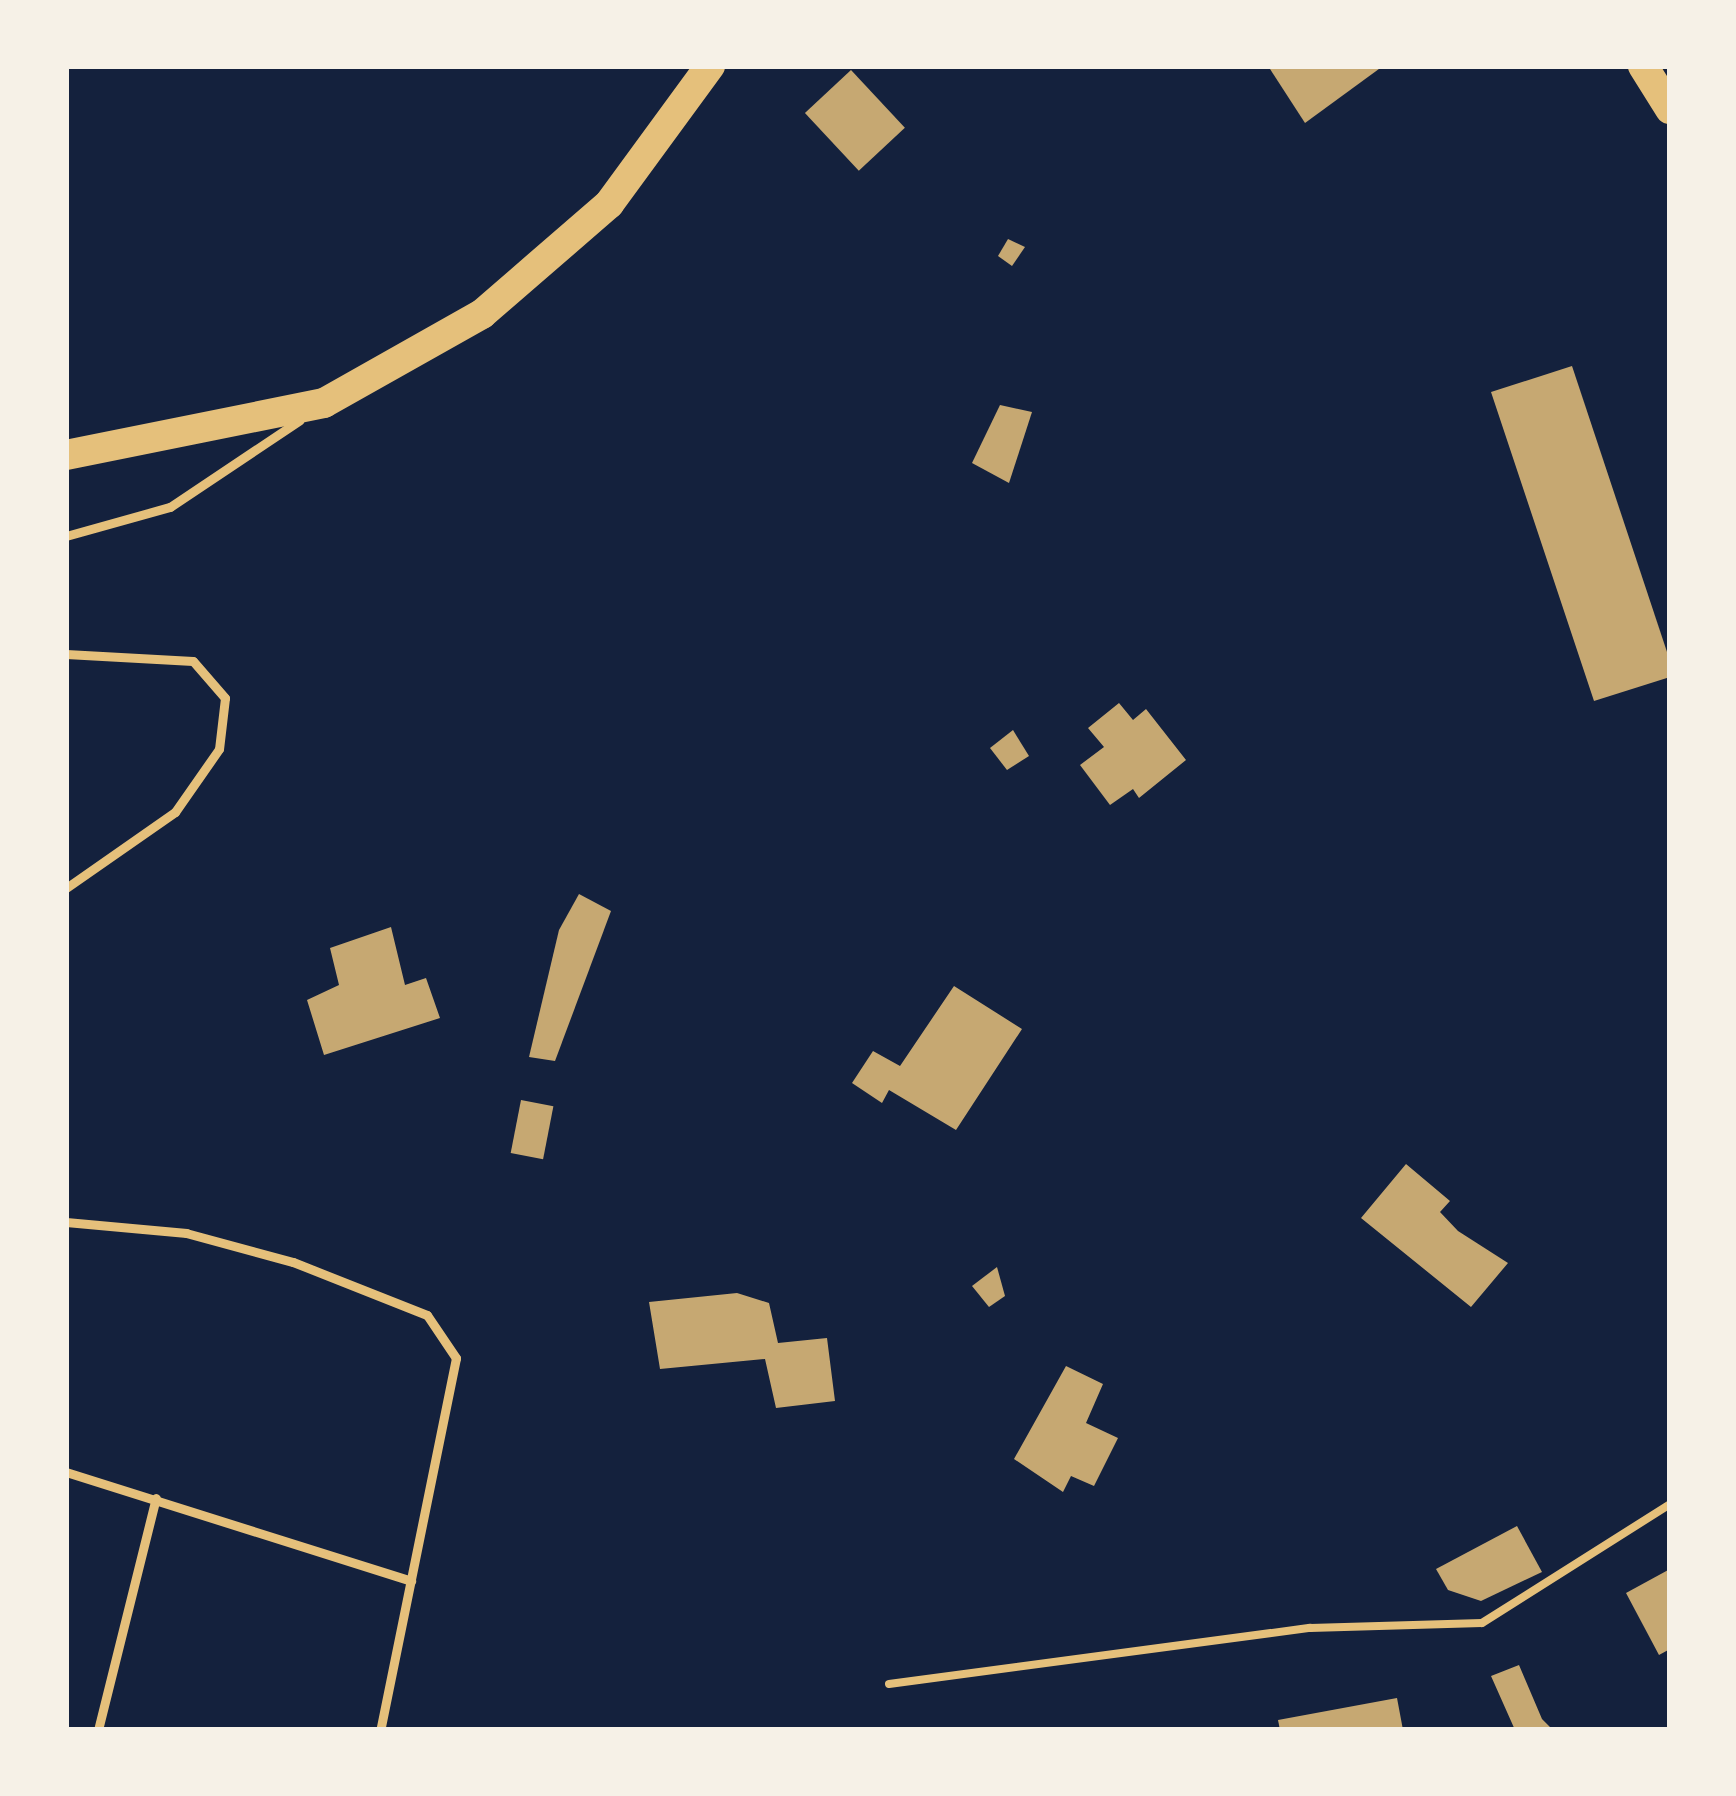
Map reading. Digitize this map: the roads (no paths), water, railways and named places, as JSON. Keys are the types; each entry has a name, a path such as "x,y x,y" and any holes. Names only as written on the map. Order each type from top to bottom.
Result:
{"main road":[{"path":"66,455 324,404 482,314 609,204 710,66"},
{"path":"1643,66 1670,109"}],"lane":[{"path":"66,536 170,507 324,404"},
{"path":"66,654 193,661 225,698 219,748 176,812 66,888"},
{"path":"66,1222 186,1233 427,1315 456,1358 380,1730"},
{"path":"66,1472 410,1581"},
{"path":"98,1730 156,1498"}]}
